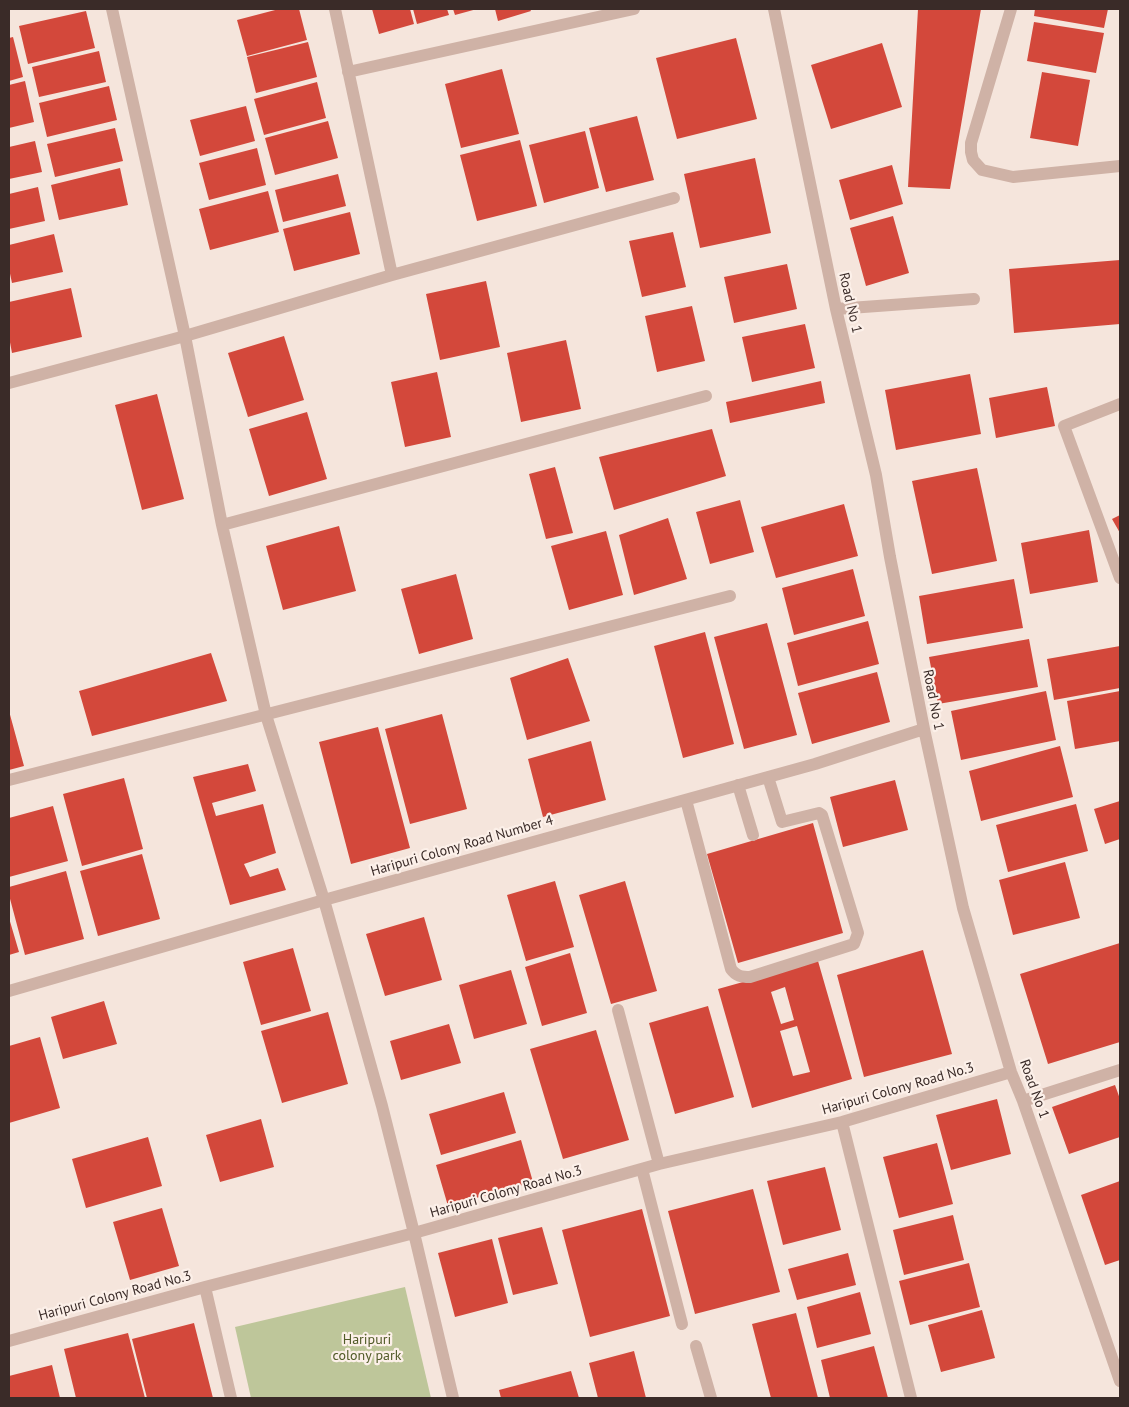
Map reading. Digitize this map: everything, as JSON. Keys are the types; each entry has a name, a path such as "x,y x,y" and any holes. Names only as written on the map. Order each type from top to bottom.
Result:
{"street":[{"path":"112,9 185,336 222,525 266,715 324,900 382,1106 453,1398"},
{"path":"335,9 392,275"},
{"path":"348,72 634,9"},
{"name":"Road No 1","path":"774,9 836,309 876,475 924,729 964,908 1011,1072 1023,1101 1120,1381"},
{"path":"1011,9 971,143 973,160 982,170 1012,177 1120,166"},
{"path":"9,383 185,336 392,275 674,198"},
{"path":"836,309 974,299"},
{"path":"222,525 706,396"},
{"path":"1120,404 1064,426 1120,578"},
{"path":"9,780 730,596"},
{"name":"Haripuri Colony Road Number 4","path":"9,991 324,900 814,764 924,729"},
{"path":"686,800 731,970 737,976 750,977 854,944 858,933 822,815 820,813 782,822 768,777"},
{"path":"738,785 753,835"},
{"path":"618,1010 658,1164"},
{"path":"1023,1101 1120,1070"},
{"name":"Haripuri Colony Road No.3","path":"9,1341 205,1287 414,1233 658,1164 842,1122 1011,1072"},
{"path":"842,1122 911,1398"},
{"path":"642,1169 682,1324"},
{"path":"205,1287 231,1398"},
{"path":"696,1346 711,1398"}],"green space":[{"name":"Haripuri colony park","path":"405,1287 431,1398 251,1398 235,1327"}],"building":[{"path":"279,9 299,9 307,40 247,56 237,20"},
{"path":"372,9 410,9 414,24 379,34"},
{"path":"413,9 447,9 449,15 417,24"},
{"path":"453,9 477,9 455,15"},
{"path":"495,9 530,9 531,11 498,21"},
{"path":"918,9 981,9 950,189 908,187"},
{"path":"1035,9 1108,9 1104,28 1034,16"},
{"path":"86,11 95,48 28,64 19,26"},
{"path":"1034,22 1104,33 1096,73 1027,61"},
{"path":"13,37 23,77 9,81 9,38"},
{"path":"736,38 757,119 677,139 656,58"},
{"path":"308,42 317,77 256,93 247,57"},
{"path":"882,43 902,107 831,129 811,65"},
{"path":"99,51 106,82 39,97 32,67"},
{"path":"502,69 519,134 461,148 445,84"},
{"path":"1042,72 1090,80 1078,146 1030,138"},
{"path":"25,81 34,122 9,128 9,85"},
{"path":"317,82 326,118 264,135 254,99"},
{"path":"109,86 117,120 47,137 39,103"},
{"path":"246,106 255,141 200,156 190,120"},
{"path":"637,116 654,180 606,192 589,128"},
{"path":"328,121 338,158 275,175 265,138"},
{"path":"115,128 123,161 55,177 47,144"},
{"path":"585,131 599,188 544,203 529,145"},
{"path":"520,140 537,206 477,221 460,155"},
{"path":"35,141 42,172 9,179 9,147"},
{"path":"257,148 266,185 209,200 199,163"},
{"path":"755,158 771,233 700,248 684,174"},
{"path":"892,165 903,204 850,220 839,180"},
{"path":"120,168 128,205 59,220 51,185"},
{"path":"338,174 346,206 283,222 275,190"},
{"path":"38,187 45,221 9,229 9,194"},
{"path":"268,191 279,232 210,250 199,209"},
{"path":"350,212 360,254 294,271 283,229"},
{"path":"893,216 909,273 866,286 850,228"},
{"path":"673,232 686,287 642,297 629,241"},
{"path":"54,234 63,272 12,283 9,269 9,245"},
{"path":"1120,260 1120,324 1014,333 1009,269"},
{"path":"787,264 797,309 734,323 724,277"},
{"path":"486,281 500,347 440,360 426,294"},
{"path":"71,288 82,337 12,353 9,337 9,302"},
{"path":"692,306 705,361 657,372 645,316"},
{"path":"805,324 815,368 752,382 742,337"},
{"path":"284,336 304,400 248,417 228,353"},
{"path":"566,340 581,409 521,422 507,353"},
{"path":"437,372 451,437 405,447 391,382"},
{"path":"970,374 981,434 896,450 885,390"},
{"path":"821,381 825,403 730,423 726,402"},
{"path":"1047,387 1055,426 996,438 989,398"},
{"path":"157,394 184,499 142,510 115,405"},
{"path":"307,412 327,479 269,496 249,429"},
{"path":"712,429 726,476 614,510 599,457"},
{"path":"555,467 573,533 546,539 529,474"},
{"path":"977,468 997,561 932,574 912,481"},
{"path":"740,500 754,552 710,564 696,512"},
{"path":"844,504 858,556 776,578 761,527"},
{"path":"1120,515 1120,533 1112,519"},
{"path":"668,518 687,579 634,595 619,535"},
{"path":"339,526 356,591 283,610 266,546"},
{"path":"1089,530 1098,582 1030,594 1021,543"},
{"path":"606,531 623,595 569,610 551,546"},
{"path":"853,569 865,616 794,635 782,588"},
{"path":"456,574 473,639 419,654 401,589"},
{"path":"1014,579 1023,628 927,644 919,596"},
{"path":"868,621 879,664 798,686 787,643"},
{"path":"767,623 797,735 744,749 714,637"},
{"path":"705,632 734,744 683,758 654,646"},
{"path":"1029,639 1038,687 938,704 929,657"},
{"path":"1120,646 1120,688 1054,700 1047,659"},
{"path":"211,653 227,701 92,736 79,691"},
{"path":"568,658 590,721 527,740 510,678"},
{"path":"877,672 890,722 812,744 798,693"},
{"path":"1046,691 1056,740 961,760 951,711"},
{"path":"1120,691 1120,741 1075,749 1067,701"},
{"path":"9,711 24,766 9,770"},
{"path":"442,714 467,809 410,824 385,729"},
{"path":"378,727 410,848 351,864 319,742"},
{"path":"591,741 606,800 543,817 528,759"},
{"path":"1060,746 1073,797 981,821 969,771"},
{"path":"248,764 256,791 212,803 216,816 263,804 276,853 244,864 250,877 278,868 286,890 230,905 193,777"},
{"path":"124,778 143,849 82,866 63,794"},
{"path":"895,780 908,830 843,847 830,797"},
{"path":"1120,801 1120,839 1105,844 1094,809"},
{"path":"1076,804 1088,851 1008,872 996,825"},
{"path":"53,806 68,861 9,877 9,818"},
{"path":"813,823 843,933 738,963 707,854"},
{"path":"142,854 160,919 98,936 80,871"},
{"path":"1065,862 1080,918 1013,935 999,880"},
{"path":"66,871 84,939 25,955 9,895 9,887"},
{"path":"555,881 574,947 526,961 507,895"},
{"path":"625,881 657,991 611,1004 579,895"},
{"path":"424,917 442,980 385,996 366,934"},
{"path":"9,918 19,952 9,955"},
{"path":"1120,943 1120,1042 1048,1064 1020,974"},
{"path":"293,948 311,1011 261,1025 243,962"},
{"path":"923,950 952,1054 864,1077 837,975"},
{"path":"570,953 587,1013 542,1026 525,967"},
{"path":"818,961 852,1079 752,1108 718,989","holes":["785,987 794,1020 781,1024 771,992","797,1026 810,1072 793,1076 780,1031"]},
{"path":"511,970 527,1024 474,1039 459,985"},
{"path":"104,1001 117,1044 63,1059 51,1017"},
{"path":"708,1006 734,1097 675,1114 649,1023"},
{"path":"328,1012 348,1084 282,1103 261,1031"},
{"path":"449,1024 461,1063 401,1080 390,1041"},
{"path":"596,1030 629,1140 563,1159 530,1049"},
{"path":"40,1037 60,1108 9,1123 9,1046"},
{"path":"1115,1085 1120,1099 1120,1137 1069,1154 1052,1107"},
{"path":"504,1092 516,1133 441,1155 429,1114"},
{"path":"997,1099 1011,1154 951,1170 936,1115"},
{"path":"261,1119 274,1167 220,1182 206,1135"},
{"path":"148,1137 162,1186 86,1208 72,1159"},
{"path":"521,1140 533,1182 448,1206 436,1165"},
{"path":"937,1143 953,1204 899,1218 883,1157"},
{"path":"825,1167 841,1230 783,1245 767,1181"},
{"path":"1120,1181 1120,1260 1105,1265 1081,1195"},
{"path":"753,1189 780,1292 695,1314 668,1211"},
{"path":"162,1208 179,1266 130,1280 113,1222"},
{"path":"642,1209 670,1316 590,1337 562,1230"},
{"path":"953,1215 964,1260 904,1275 893,1230"},
{"path":"542,1227 558,1284 513,1295 498,1238"},
{"path":"492,1239 508,1303 455,1317 438,1253"},
{"path":"848,1253 856,1285 797,1300 788,1269"},
{"path":"969,1263 980,1307 910,1325 899,1281"},
{"path":"860,1292 871,1334 817,1348 807,1307"},
{"path":"982,1310 995,1358 941,1372 928,1325"},
{"path":"796,1313 818,1398 771,1398 752,1324"},
{"path":"194,1323 213,1398 147,1398 132,1339"},
{"path":"128,1333 145,1398 76,1398 64,1349"},
{"path":"874,1346 888,1398 830,1398 821,1360"},
{"path":"634,1351 646,1398 598,1398 589,1363"},
{"path":"52,1365 60,1398 9,1398 9,1376"},
{"path":"571,1371 579,1398 501,1398 499,1390"}]}
